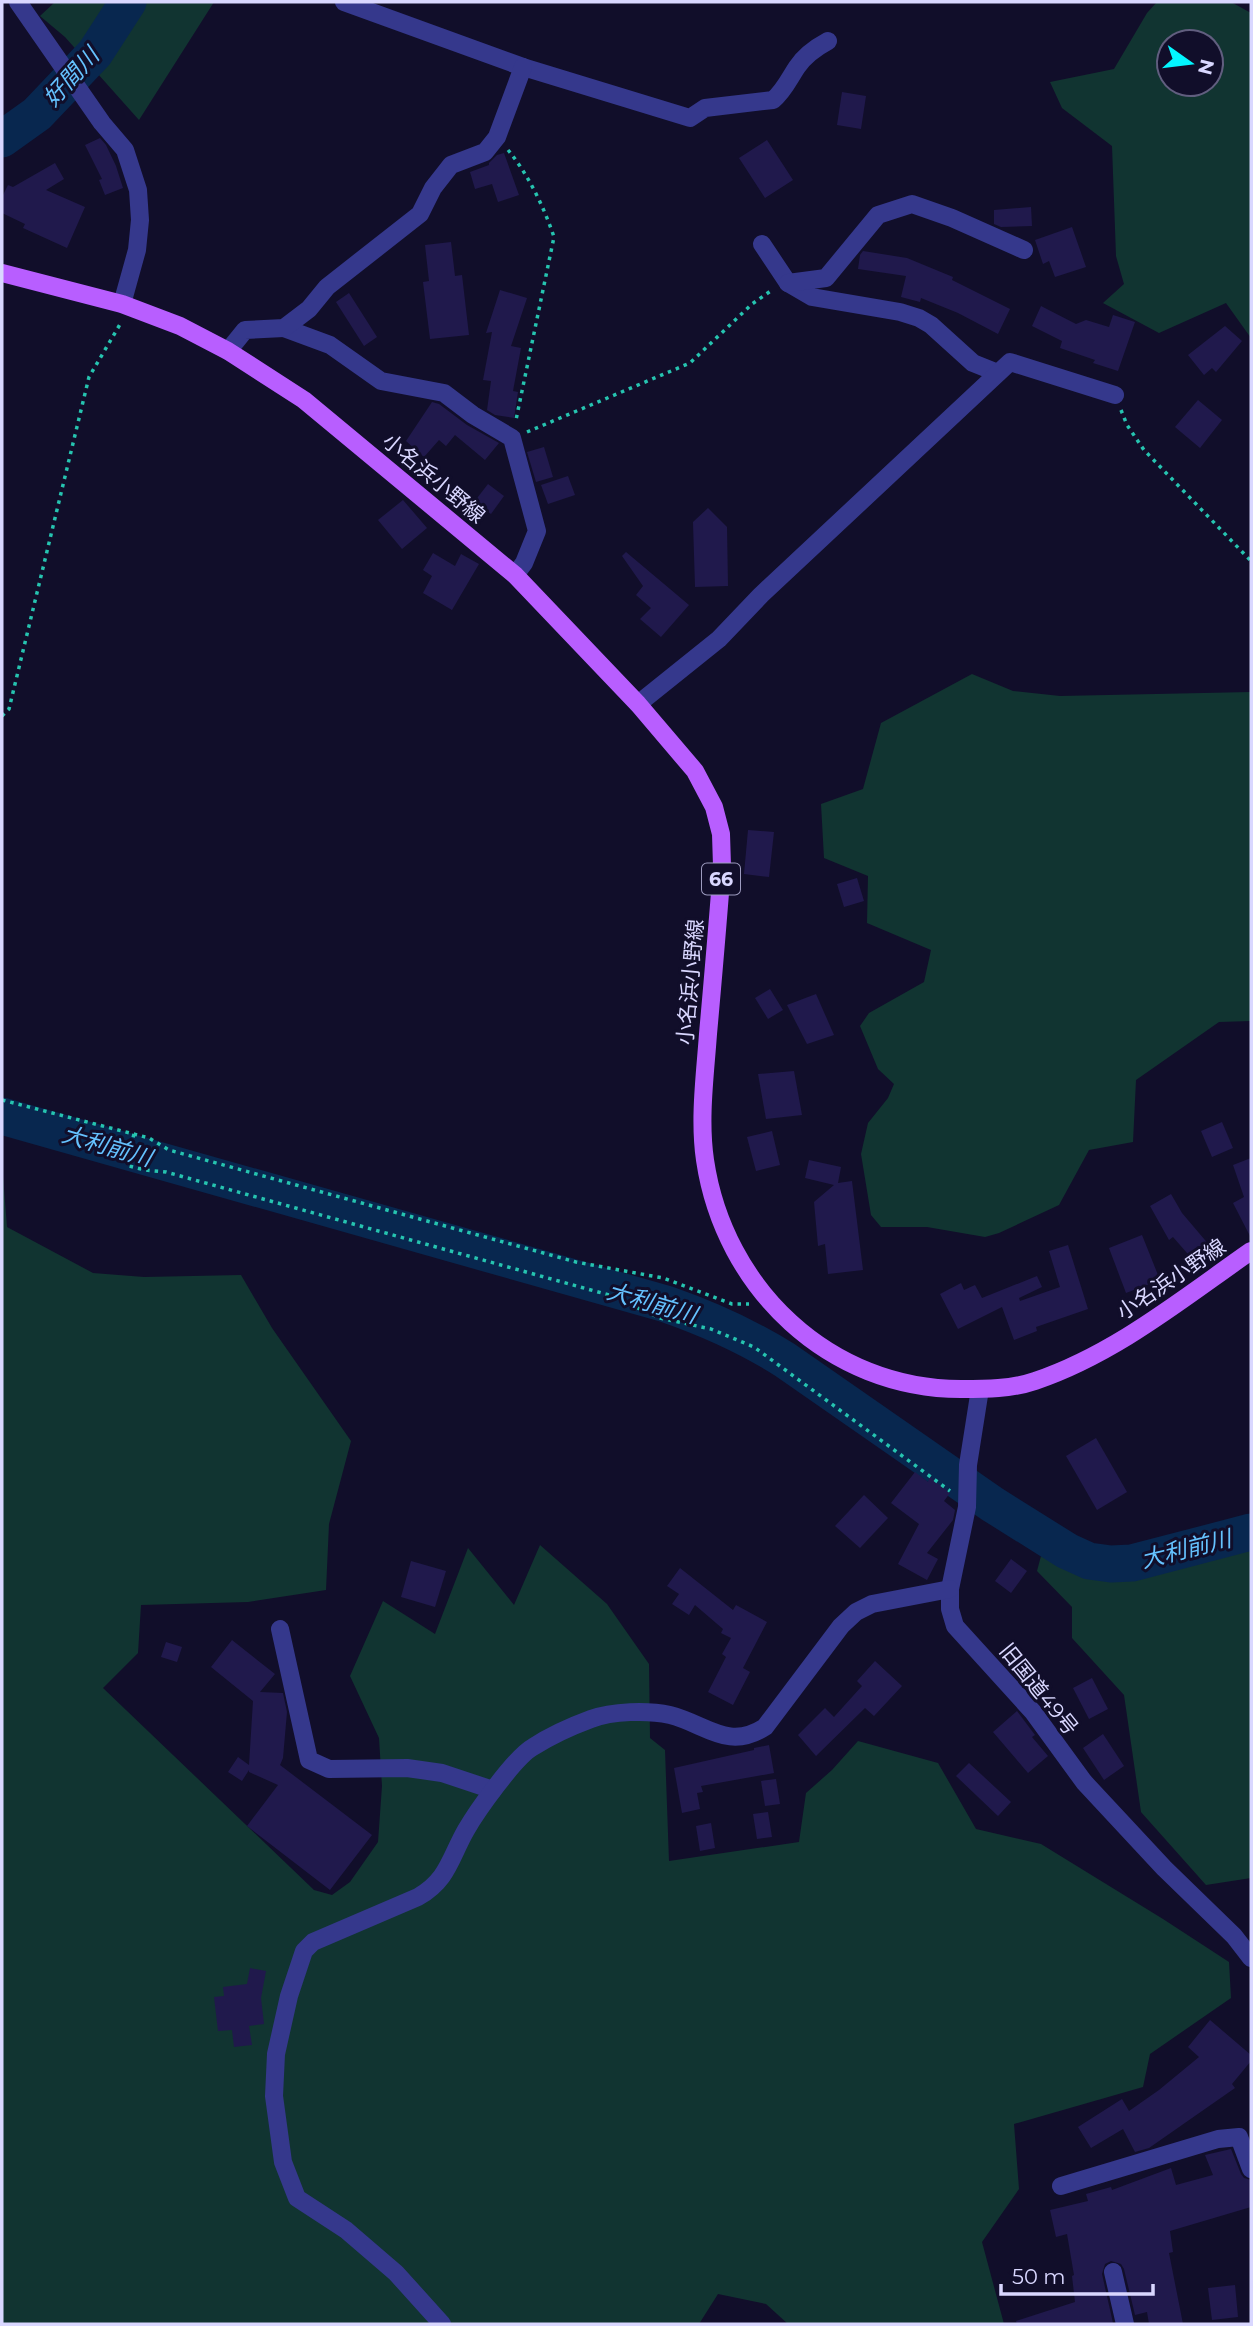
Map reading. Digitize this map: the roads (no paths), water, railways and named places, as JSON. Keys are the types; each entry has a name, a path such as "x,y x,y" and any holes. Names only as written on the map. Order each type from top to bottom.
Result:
{"main road":[{"name":"小名浜小野線","path":"2,273 125,306 180,327 228,351 304,400 515,575 638,704 695,771 714,807 721,834 722,866 702,1108 705,1160 716,1206 736,1255 764,1297 801,1333 846,1362 888,1378 939,1389 980,1389 1031,1382 1064,1370 1109,1347 1251,1251"}],"street":[{"path":"18,2 102,123 125,150 138,190 140,220 137,250 125,306"},
{"path":"344,2 523,67 690,118 705,108 773,100 781,94 798,65 810,51 828,41"},
{"path":"284,328 309,309 327,287 420,214 433,188 451,165 485,152 497,137 523,67"},
{"path":"788,283 826,278 877,215 912,204 952,218 1024,250"},
{"path":"762,244 788,283 812,297 900,312 919,318 931,325 973,363 998,373"},
{"path":"228,351 245,330 284,328 330,345 381,381 444,393 473,415 513,438 537,531 524,563 515,575"},
{"path":"638,704 719,639 761,595 1010,362 1115,395"},
{"name":"旧国道49号","path":"980,1389 968,1465 967,1503 950,1589 950,1609 955,1626 1033,1712 1084,1782 1234,1936 1251,1958"},
{"path":"442,2324 396,2273 346,2230 297,2198 283,2162 274,2096 276,2054 289,1996 304,1951 313,1942 418,1898 434,1888 467,1828 493,1790 530,1748 593,1718 623,1713 661,1713 728,1738 755,1734 765,1727 841,1626 856,1612 872,1604 950,1589"},
{"path":"280,1629 309,1760 328,1769 407,1768 442,1773 493,1790"},
{"path":"1061,2186 1218,2139 1239,2137 1251,2169"},
{"path":"1113,2273 1125,2324"}],"waterway":[{"name":"好間川","path":"2,139 37,114 95,53 128,2"},
{"name":"大利前川","path":"2,1116 666,1304 697,1316 771,1351 992,1504 1067,1551 1089,1561 1132,1563 1251,1532"}]}
